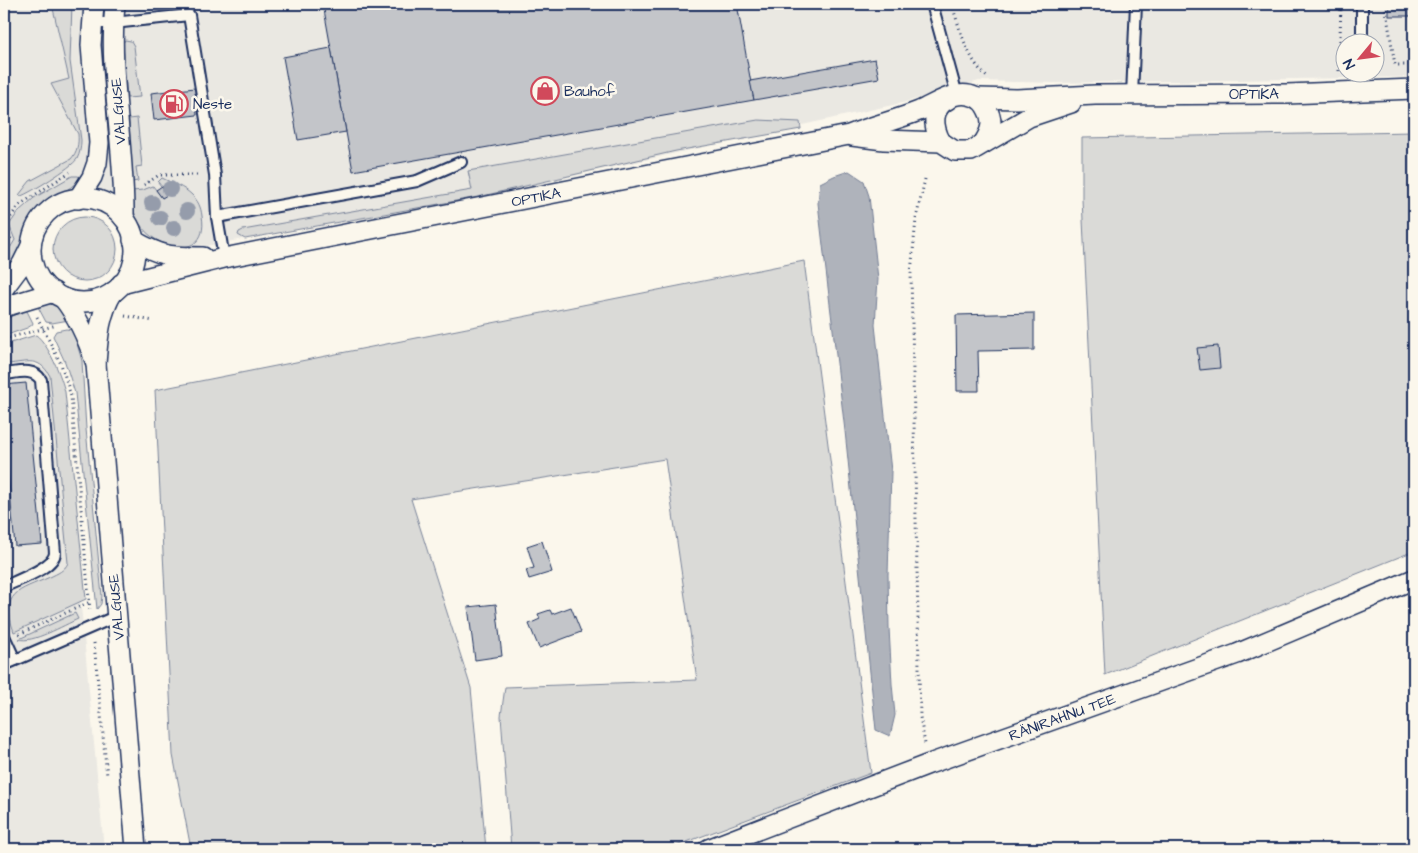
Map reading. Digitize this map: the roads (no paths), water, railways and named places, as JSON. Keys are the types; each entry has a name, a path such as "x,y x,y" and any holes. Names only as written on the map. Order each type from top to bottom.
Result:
{"street":[{"name":"VALGUSE","path":"78,199 92,178 97,163 99,143 91,45 91,24 94,4"},
{"name":"VALGUSE","path":"115,4 113,23 124,187 124,218"},
{"name":"OPTIKA","path":"978,98 1017,100 1095,95 1287,94 1361,82 1414,89"},
{"path":"849,135 918,111 956,95 969,95 978,98 987,107 991,118 990,131 984,142 971,150 955,151 941,142 934,129 935,114 943,101 956,95"},
{"name":"OPTIKA","path":"984,142 1029,117 1095,95"},
{"path":"849,135 884,140 941,142"},
{"name":"OPTIKA","path":"117,288 224,258 849,135"},
{"path":"4,288 22,264 22,244 34,231 42,217 50,210 69,200 86,198 103,202 116,210 124,218 132,235 134,250 132,264 125,280 117,288 97,300 80,302 58,295 48,288 37,275 32,261 22,244"},
{"name":"OPTIKA","path":"133,240 148,249 168,257 224,258"},
{"name":"VALGUSE","path":"117,288 104,308 100,324 96,364 136,849"},
{"name":"VALGUSE","path":"58,295 73,312 87,336 96,364"},
{"path":"4,307 58,295"},
{"name":"RÄNIRAHNU TEE","path":"708,849 929,764 1237,654 1414,579"}],"lane":[{"path":"932,4 956,95"},
{"path":"1132,95 1136,4"},
{"path":"1362,4 1362,32"},
{"path":"91,24 189,15 215,175 217,217 224,258"},
{"path":"217,217 417,181 461,162"},
{"path":"4,374 32,372 41,380 55,558 48,565 4,587"},
{"path":"4,665 117,616"},
{"path":"5,638 15,660"}],"place":[{"name":"Bauhof","path":"545,91"},
{"name":"Neste","path":"174,104"}]}
